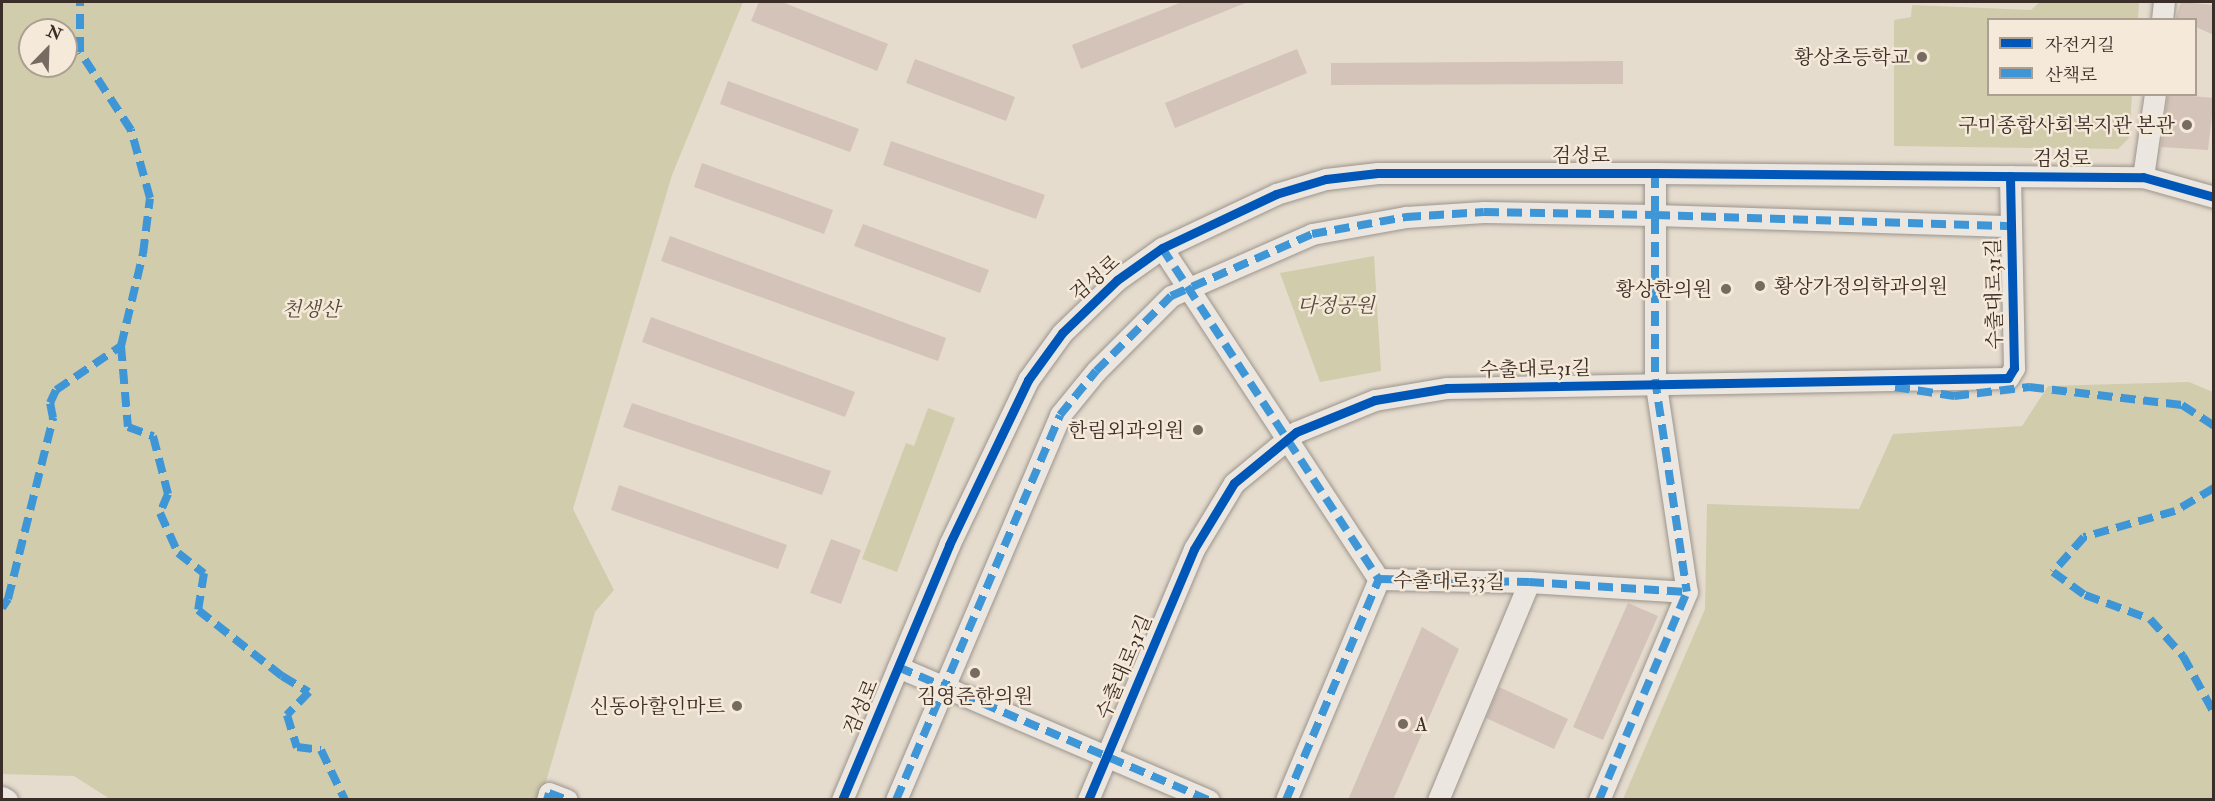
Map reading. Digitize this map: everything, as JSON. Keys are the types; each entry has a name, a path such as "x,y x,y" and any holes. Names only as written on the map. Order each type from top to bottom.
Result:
{"street":[{"path":"2162,18 2164,2"},
{"path":"2143,177 2155,96"},
{"name":"검성로","path":"842,800 949,545 1028,380 1062,333 1117,279 1162,248 1276,194 1326,179 1378,173 1655,173 2143,177 2214,197"},
{"path":"1599,800 1687,592 1655,385 1655,173"},
{"name":"수출대로31길","path":"1088,800 1194,549 1234,483 1296,432 1375,400 1437,390 2008,378 2014,368 2010,176"},
{"path":"896,800 1060,415 1142,322 1171,296 1312,234 1406,217 1484,212 1655,214 2011,226"},
{"path":"1162,248 1186,289 1379,579"},
{"name":"수출대로33길","path":"1286,800 1379,579 1529,582 1687,592"},
{"path":"1438,800 1529,582"},
{"name":"검성로","path":"898,666 1209,800"},
{"path":"547,800 549,793 567,800"},
{"path":"2,797 7,800"}],"green space":[{"name":"천생산","path":"2,2 743,2 672,175 573,509 614,590 595,612 541,799 110,799 74,776 2,774"},
{"name":"황상초등학교","path":"2040,2 2139,2 2138,18 1987,18 1987,96 2132,96 2129,138 2118,149 1894,146 1894,20 1911,17 1912,5 2031,10"},
{"name":"다정공원","path":"1374,256 1381,371 1320,382 1280,273"},
{"path":"2189,382 2213,392 2213,799 1623,799 1705,609 1707,504 1859,509 1893,434 2022,426 2048,386"},
{"path":"928,408 955,418 897,572 862,559 906,443 914,446"}],"building":[{"path":"759,2 782,2 888,44 877,71 751,21"},
{"path":"1182,2 1248,2 1081,69 1072,45"},
{"path":"2181,2 2214,5 2214,35 2197,27 2197,18 2176,18"},
{"path":"1297,49 1307,73 1175,128 1165,103"},
{"path":"915,59 1015,97 1006,121 906,83"},
{"path":"1623,61 1623,84 1331,85 1331,63"},
{"path":"728,81 859,129 850,152 720,104"},
{"name":"구미종합사회복지관 본관","path":"2168,96 2214,98 2208,150 2161,147"},
{"path":"891,141 1045,195 1036,219 883,165"},
{"path":"702,163 833,210 824,234 694,187"},
{"path":"863,224 989,270 980,293 854,246"},
{"path":"670,236 946,338 938,361 661,261"},
{"path":"651,317 855,392 845,417 642,342"},
{"path":"632,403 831,471 822,495 623,427"},
{"path":"619,485 787,545 778,569 611,510"},
{"path":"831,539 861,550 841,604 810,593"},
{"path":"1628,603 1658,616 1603,740 1573,727"},
{"name":"A","path":"1422,627 1459,649 1393,800 1348,800"},
{"path":"1499,687 1568,719 1554,749 1486,718"}],"marked path":[{"path":"2,608 8,599 53,418 50,403 56,390 121,346 143,254 150,198 131,130 80,52 80,2"},
{"path":"1655,173 1655,379 1687,592"},
{"path":"896,800 1060,415 1096,371 1171,296 1312,234 1406,217 1484,212 2011,226"},
{"path":"1162,248 1379,579"},
{"path":"121,346 128,427 153,436 168,494 160,513 178,553 204,573 198,610 282,676 309,692 287,715 297,747 321,750 345,800"},
{"path":"1895,387 1954,396 2029,387 2182,405 2214,426"},
{"path":"2214,488 2175,511 2084,537 2053,572 2085,595 2150,619 2183,656 2214,713"},
{"path":"1379,579 1529,582 1687,592"},
{"path":"1286,800 1379,579"},
{"path":"1599,800 1687,592"},
{"path":"898,667 1209,800"},
{"path":"547,800 549,793 567,800"}],"cycle path":[{"path":"842,800 949,545 1028,380 1062,333 1117,280 1162,248 1276,194 1326,179 1378,173 1655,173 2143,177 2214,197"},
{"path":"1088,800 1194,549 1234,483 1296,432 1375,400 1447,388 2008,378 2014,368 2010,176"}],"place":[{"name":"황상초등학교","path":"1922,57"},
{"name":"구미종합사회복지관 본관","path":"2187,125"},
{"name":"황상가정의학과의원","path":"1760,286"},
{"name":"황상한의원","path":"1726,289"},
{"name":"한림외과의원","path":"1198,430"},
{"name":"김영준한의원","path":"975,673"},
{"name":"신동아할인마트","path":"737,706"},
{"name":"A","path":"1403,724"}]}
